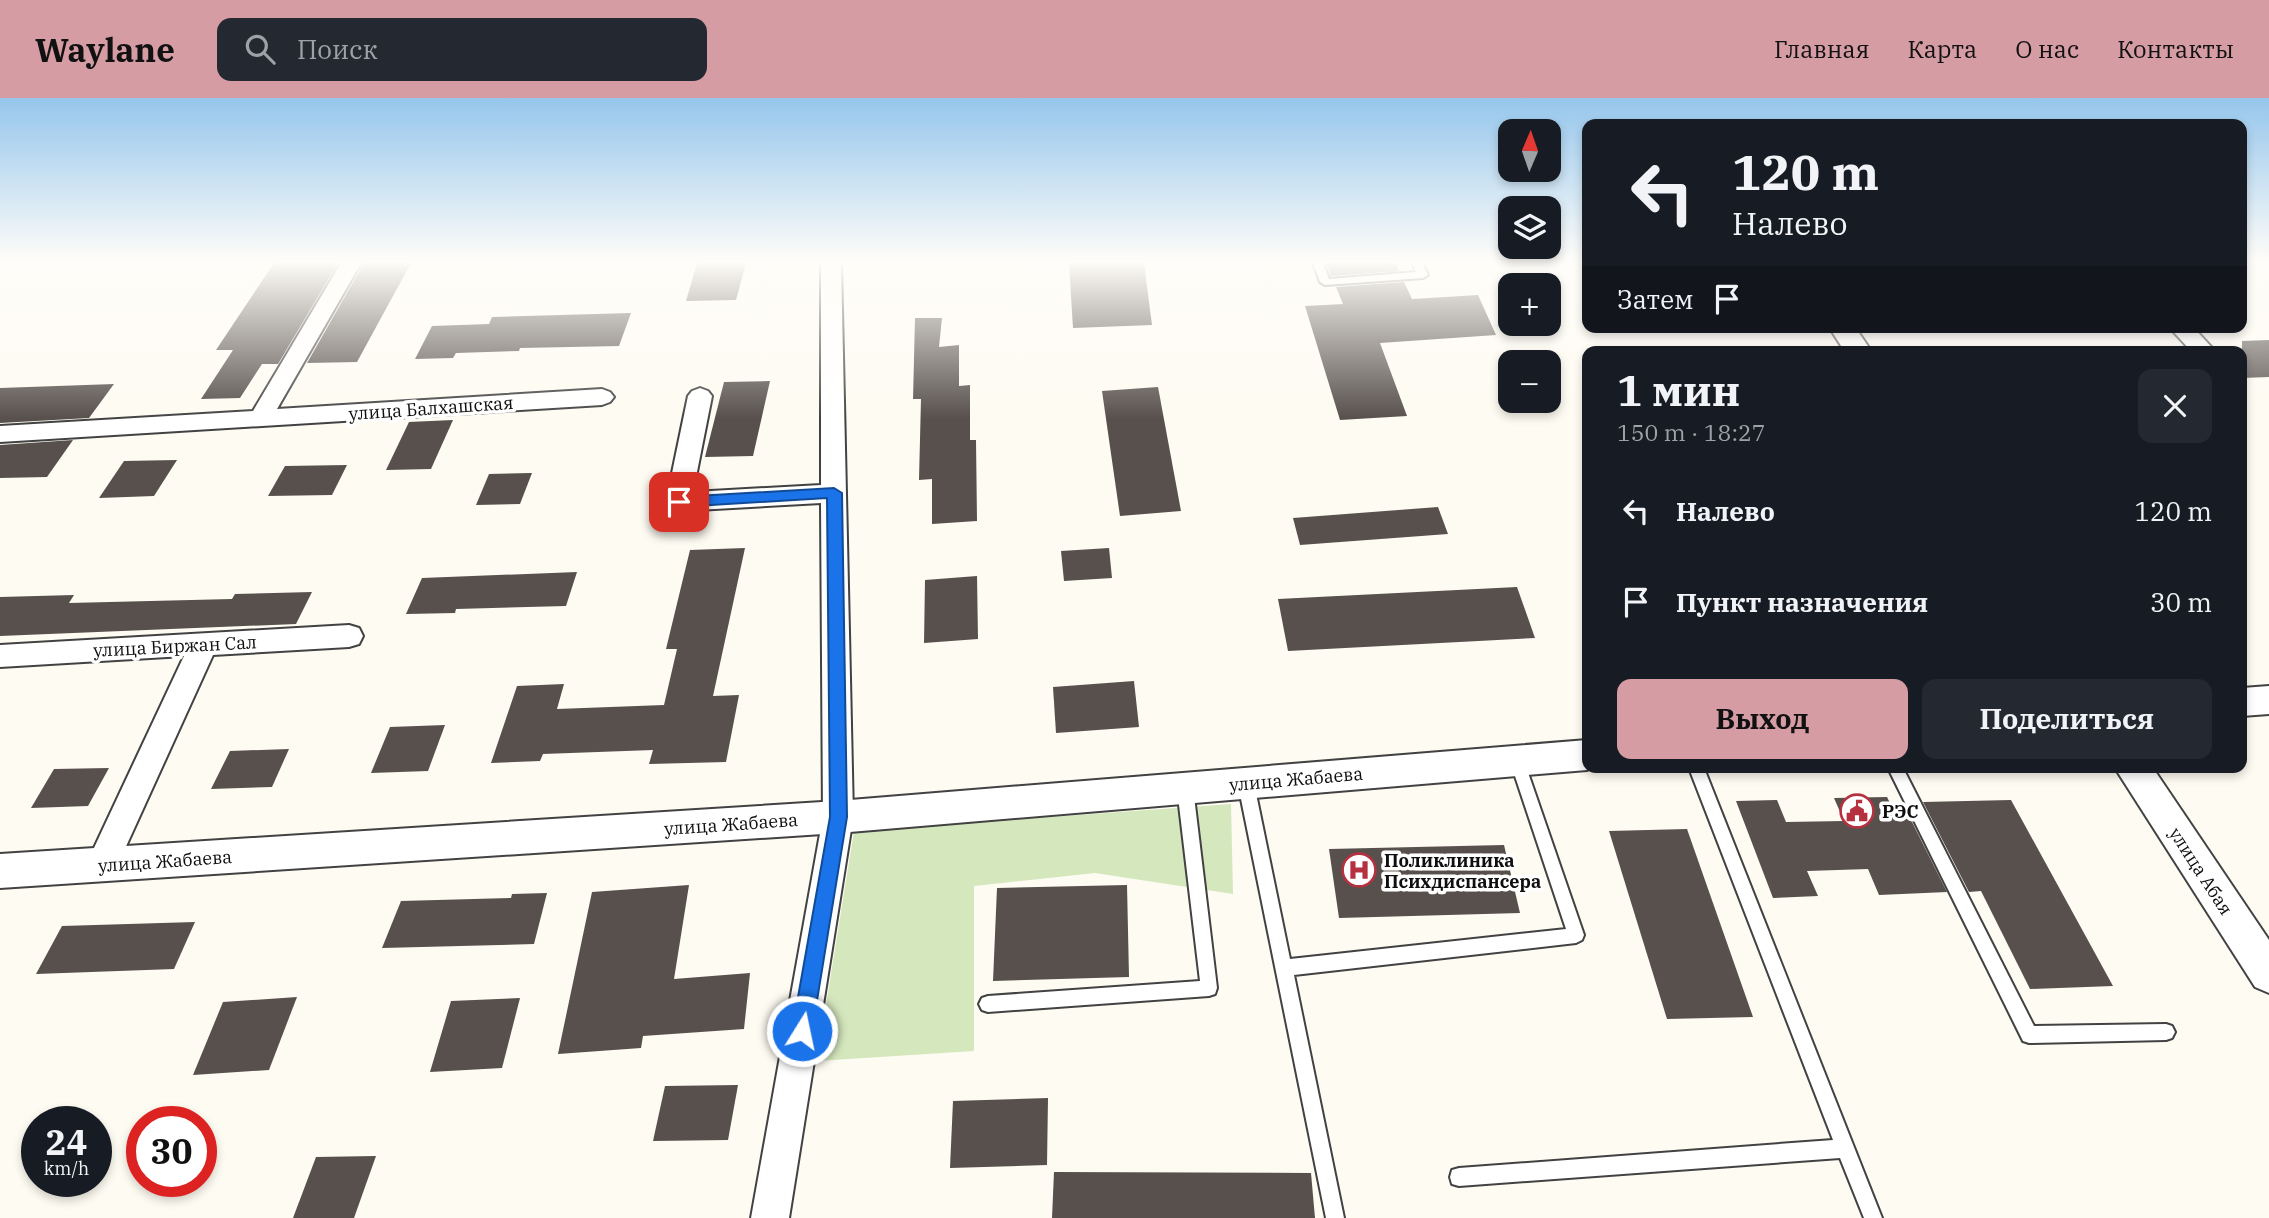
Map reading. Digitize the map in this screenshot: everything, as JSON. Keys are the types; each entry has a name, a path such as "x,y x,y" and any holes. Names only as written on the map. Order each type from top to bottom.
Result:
{"street":[{"path":"260,418 320,315"},
{"path":"770,1218 838,817 832,315"},
{"path":"2186,333 2199,346"},
{"path":"700,396 679,502 834,493"},
{"name":"улица Балхашская","path":"0,434 601,397"},
{"name":"улица Биржан Сал","path":"0,656 349,636"},
{"path":"102,865 203,645"},
{"path":"2247,702 2269,700"},
{"name":"улица Жабаева","path":"0,872 838,817 1582,755"},
{"name":"улица Абая","path":"2136,773 2269,974"}],"lane":[{"path":"1284,968 1576,935 1517,761"},
{"path":"1698,773 1872,1218"},
{"path":"1898,773 2029,1035 2166,1032"},
{"path":"1246,783 1335,1218"},
{"path":"988,1004 1209,988 1185,788"},
{"path":"1459,1177 1845,1148"}],"green space":[{"path":"1231,804 1233,894 1095,873 974,886 974,1051 817,1061 854,831"}],"building":[{"path":"239,315 307,315 278,364 262,364 240,398 201,399 233,350 216,350"},
{"path":"334,315 382,315 357,362 307,363"},
{"path":"630,315 619,346 520,348 519,351 456,353 453,358 415,359 432,326 489,324 492,317"},
{"path":"1072,315 1151,315 1152,325 1073,328"},
{"path":"1308,315 1487,315 1496,335 1380,343 1407,416 1340,420"},
{"path":"915,318 942,318 939,347 959,345 959,386 970,385 970,440 976,440 977,521 932,524 932,479 919,480 921,399 913,399"},
{"path":"2269,340 2269,377 2247,378 2247,346 2242,346 2242,341"},
{"path":"770,381 753,456 705,457 724,382"},
{"path":"114,384 89,418 0,423 0,388"},
{"path":"1158,387 1181,511 1120,516 1102,391"},
{"path":"453,420 431,469 386,470 409,422"},
{"path":"73,440 47,477 0,478 0,445"},
{"path":"177,460 154,496 99,498 124,461"},
{"path":"347,465 332,495 268,496 285,466"},
{"path":"532,473 520,504 476,505 489,474"},
{"path":"1438,507 1448,534 1300,545 1293,518"},
{"path":"745,548 713,696 739,695 726,762 649,764 653,750 543,754 540,761 491,763 517,686 564,684 557,709 664,705 677,649 666,649 690,550"},
{"path":"1109,548 1112,578 1064,581 1061,551"},
{"path":"577,572 566,606 456,609 455,613 406,614 422,578"},
{"path":"977,576 978,639 924,643 925,580"},
{"path":"1517,587 1535,638 1288,651 1278,599"},
{"path":"312,592 296,624 0,636 0,597 74,595 69,603 232,599 235,594"},
{"path":"1134,681 1139,727 1056,733 1053,687"},
{"path":"445,725 428,771 371,773 390,727"},
{"path":"289,749 272,787 211,789 230,751"},
{"path":"109,768 88,806 31,808 54,769"},
{"path":"1887,797 1890,803 1902,802 1947,892 1879,895 1868,869 1807,871 1818,896 1773,898 1736,801 1777,800 1786,822 1844,821 1834,798"},
{"path":"2011,800 2113,986 2030,989 1981,891 1969,892 1923,802"},
{"path":"1687,829 1753,1017 1667,1019 1609,831"},
{"path":"1504,845 1520,913 1339,918 1329,849"},
{"path":"689,885 674,979 750,973 744,1029 643,1036 641,1048 558,1054 592,892"},
{"path":"1127,885 1129,977 993,981 997,888"},
{"path":"547,893 534,944 382,948 401,901 511,898 512,894"},
{"path":"195,922 174,969 36,974 62,926"},
{"path":"297,997 269,1070 193,1075 223,1002"},
{"path":"520,998 502,1068 430,1072 451,1001"},
{"path":"738,1085 728,1140 653,1141 665,1086"},
{"path":"1048,1098 1047,1165 950,1168 953,1101"},
{"path":"376,1156 354,1218 293,1218 316,1157"},
{"path":"1054,1172 1311,1173 1315,1218 1052,1218"}],"place":[{"name":"РЭС","path":"1857,811"},
{"name":"Поликлиника Психдиспансера","path":"1359,870"}],"route":[{"path":"679,502 834,493 838,817 802,1031"}]}
